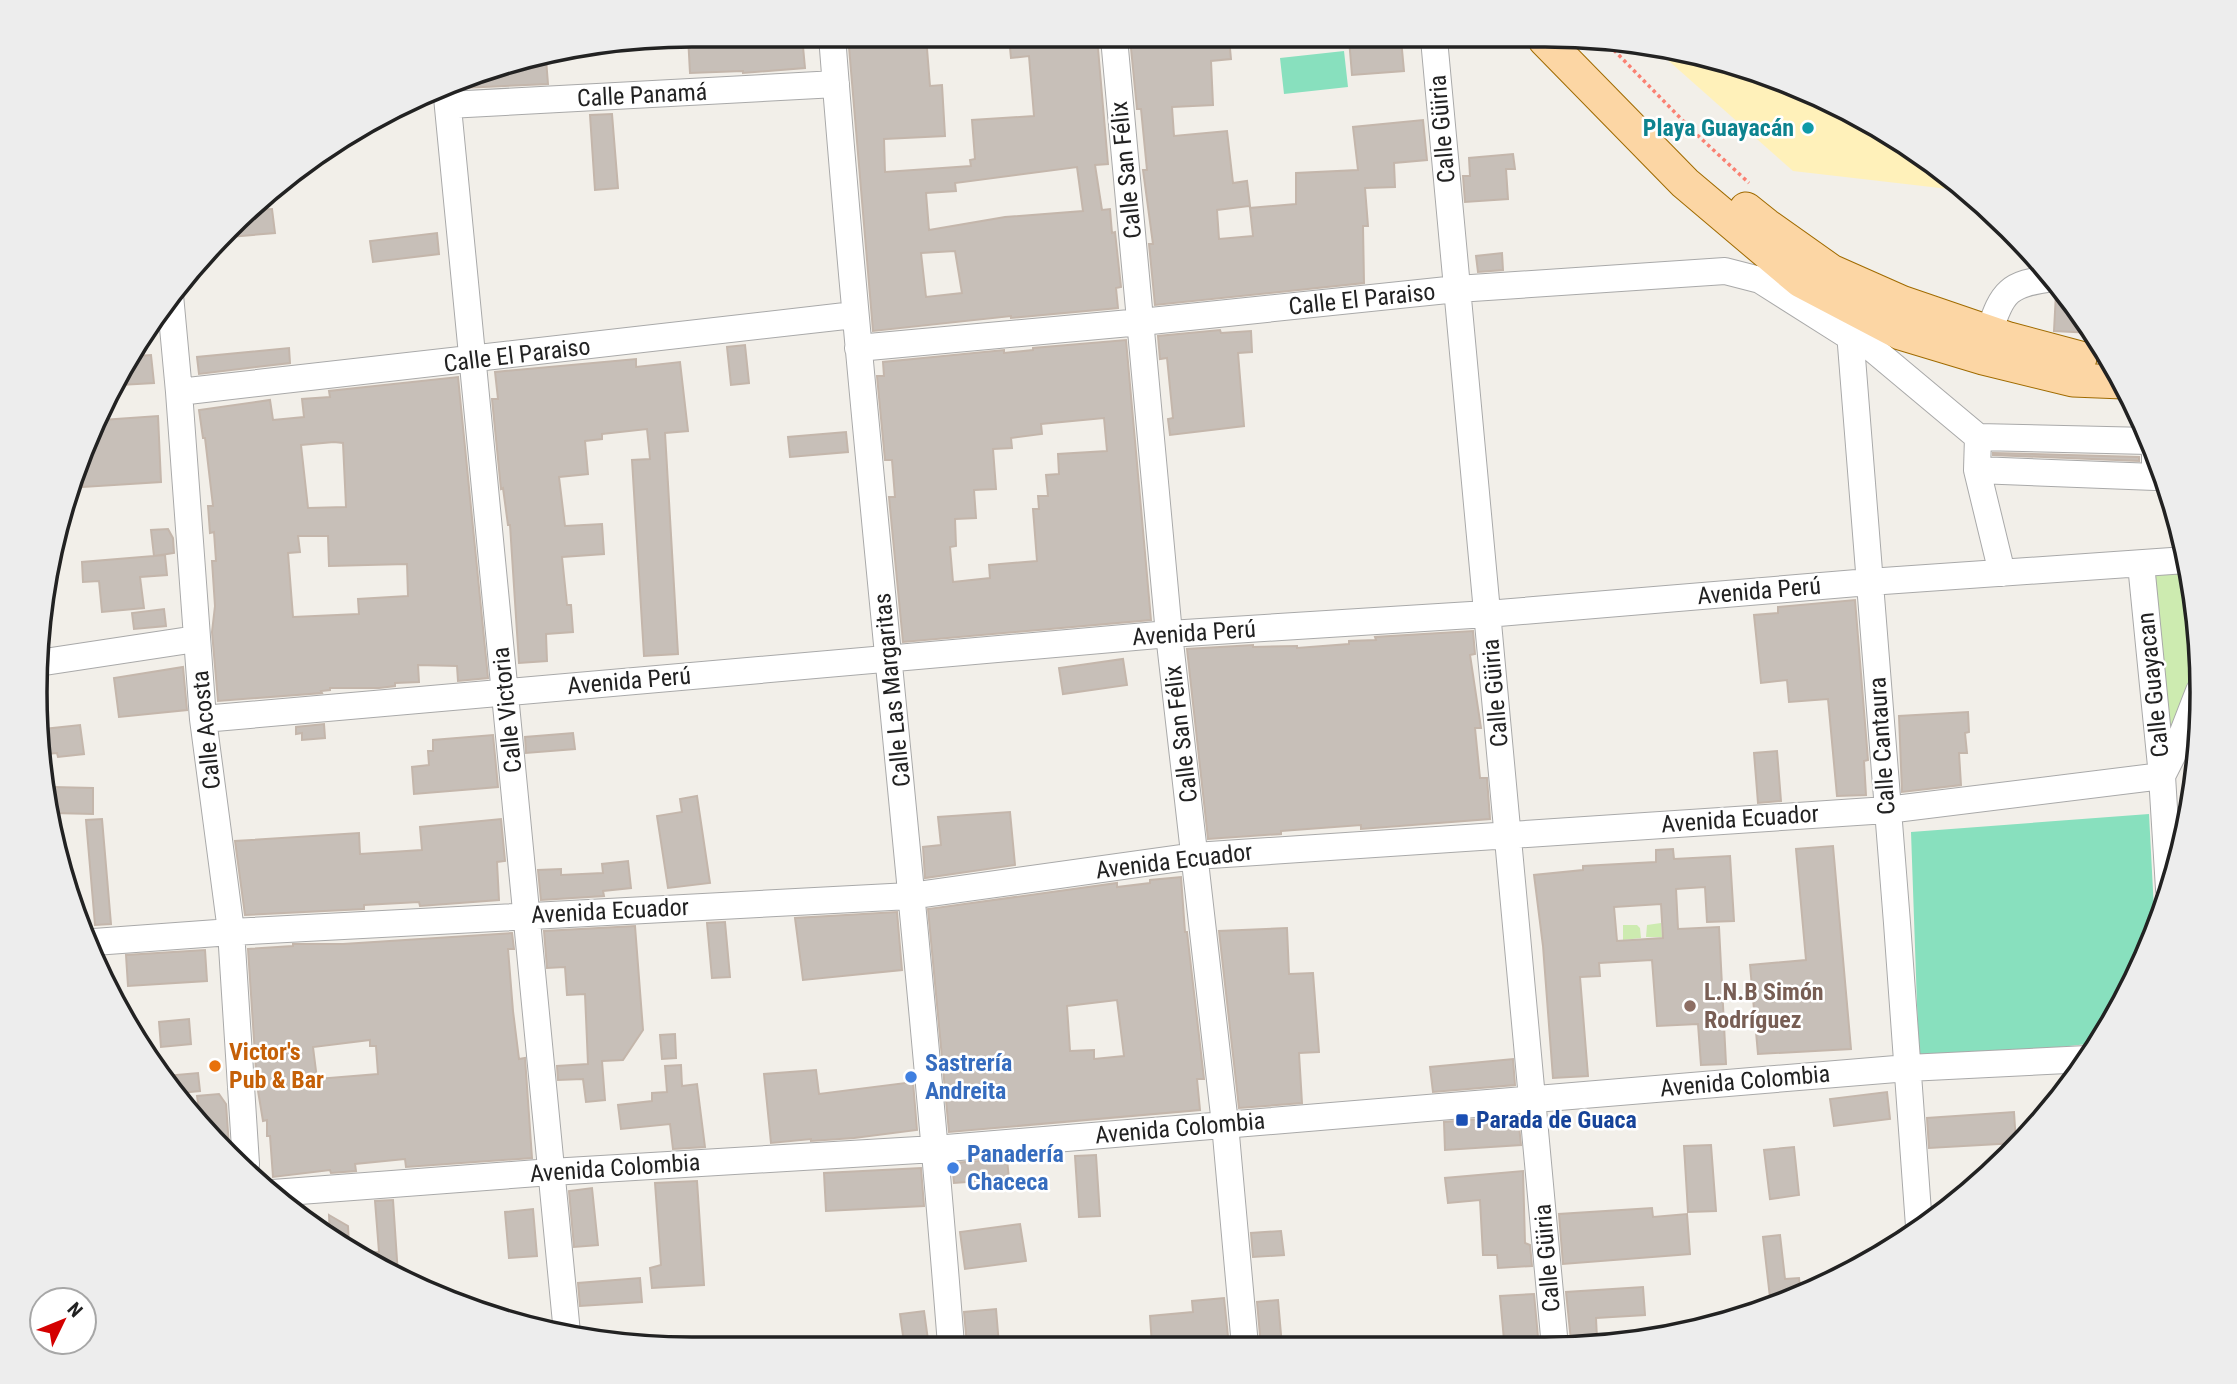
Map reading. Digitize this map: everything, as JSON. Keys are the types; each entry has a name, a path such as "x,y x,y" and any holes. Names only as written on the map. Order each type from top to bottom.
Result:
{"main road":[{"path":"1552,47 1685,183 1786,270 1855,320 1983,358 2073,380 2109,381"},
{"path":"1578,49 1685,157 1766,225 1831,271 1901,302 1989,332 2073,357 2096,359"}],"street":[{"name":"Calle Las Margaritas","path":"833,47 854,315 904,803 950,1337"},
{"name":"Calle San Félix","path":"1115,47 1169,634 1225,1124 1244,1337"},
{"name":"Calle Güiria","path":"1435,47 1554,1337"},
{"name":"Calle Panamá","path":"447,96 836,84"},
{"name":"Calle Victoria","path":"447,96 565,1324"},
{"name":"Calle El Paraiso","path":"858,348 1457,289 1725,271 1760,280 1855,320"},
{"name":"Calle Cantaura","path":"1831,271 1855,320 1869,582 1918,1217"},
{"path":"1989,332 2003,296 2023,284 2041,280"},
{"name":"Calle Acosta","path":"172,312 203,719 231,932 246,1157"},
{"name":"Calle El Paraiso","path":"179,392 854,315"},
{"path":"1855,320 1874,350 1978,437 2139,441"},
{"path":"1978,437 1978,470 2002,573"},
{"path":"1978,470 2153,477"},
{"name":"Avenida Perú","path":"203,719 1169,634 1487,614 1869,582 2176,561"},
{"name":"Calle Guayacan","path":"2141,564 2162,776 2167,861"},
{"path":"48,661 196,639"},
{"path":"2162,776 2189,717"},
{"name":"Avenida Ecuador","path":"97,942 231,932 910,896 1195,856 1887,810 2162,776"},
{"name":"Avenida Colombia","path":"285,1192 551,1172 935,1149 1908,1068 2074,1060"}],"path":[{"path":"1615,52 1694,132 1751,185"}],"green space":[{"path":"1344,51 1348,87 1284,94 1280,58"},
{"path":"2176,561 2184,608 2189,714 2162,776 2141,564"},
{"path":"2149,814 2154,905 2123,977 2084,1044 1919,1062 1911,832"},
{"path":"1661,923 1662,937 1646,937 1647,925"},
{"path":"1623,925 1637,925 1641,938 1623,940"}],"sand":[{"name":"Playa Guayacán","path":"1667,59 1712,69 1792,96 1867,134 1948,189 1793,171"}],"building":[{"path":"689,47 803,47 805,68 743,73 690,73"},
{"path":"849,47 927,47 930,86 942,85 945,136 884,139 885,172 971,166 970,160 975,159 972,120 1034,116 1029,56 1011,58 1010,47 1098,47 1108,164 1095,165 1102,210 1110,209 1112,233 1115,232 1121,287 1116,288 1118,308 873,331","holes":["1077,167 1083,211 1005,217 929,230 926,193 956,191 955,183","955,251 962,293 926,297 921,253"]},
{"path":"1131,47 1230,47 1231,59 1211,61 1213,105 1172,107 1174,136 1227,131 1233,183 1247,181 1250,206 1217,210 1219,239 1253,236 1250,208 1296,204 1296,173 1358,170 1353,127 1423,120 1427,160 1394,163 1395,187 1365,188 1368,226 1363,226 1364,283 1155,305 1149,244 1153,244 1143,170 1147,170 1141,109 1137,109"},
{"path":"1350,47 1402,47 1404,71 1352,75"},
{"path":"546,64 548,84 467,88"},
{"path":"612,114 618,188 595,190 590,115"},
{"path":"1513,154 1515,169 1506,169 1508,199 1465,202 1463,176 1470,176 1469,158"},
{"path":"272,209 275,233 236,236 236,236 264,210"},
{"path":"437,233 439,254 373,262 370,241"},
{"path":"1502,253 1503,270 1478,272 1476,256"},
{"path":"2056,298 2080,332 2054,331"},
{"path":"1220,330 1221,333 1251,331 1252,352 1238,353 1244,426 1170,435 1168,419 1173,418 1167,358 1160,359 1158,336"},
{"path":"1126,340 1151,620 903,642 889,497 895,497 892,460 885,460 877,376 884,376 883,362 1004,350 1004,353","holes":["1104,418 1107,451 1058,454 1059,474 1046,475 1048,496 1038,496 1039,509 1033,509 1037,561 989,565 990,578 953,582 950,547 956,546 955,519 976,518 974,490 996,489 993,449 1012,448 1011,438 1042,434 1041,424"]},
{"path":"745,345 749,383 731,385 727,347"},
{"path":"289,348 290,363 199,374 197,357"},
{"path":"151,355 154,383 126,385 134,370 143,356"},
{"path":"636,359 636,367 680,362 688,431 665,433 678,654 644,656 632,460 650,459 647,429 602,434 602,439 585,441 588,474 559,477 565,526 602,524 604,554 562,557 573,632 546,634 547,661 519,663 510,525 503,488 501,489 492,399 498,399 495,372"},
{"path":"458,377 488,678 458,681 457,666 418,665 419,682 395,683 395,686 379,688 330,688 321,691 322,693 218,701 212,632 215,606 212,561 216,561 214,532 210,533 208,506 213,506 199,410 270,400 273,420 304,417 302,399 330,397 329,391","holes":["343,443 346,507 308,508 301,445","298,536 328,536 329,566 407,564 408,596 358,599 359,614 293,617 288,553 300,552"]},
{"path":"158,416 161,482 83,487 83,480 108,420"},
{"path":"846,432 848,452 790,457 788,437"},
{"path":"1993,455 2139,457 2139,461"},
{"path":"168,529 173,538 174,553 154,556 151,530"},
{"path":"165,555 167,575 140,577 144,608 102,612 99,581 83,582 82,562"},
{"path":"1855,600 1868,760 1864,761 1866,795 1837,796 1828,699 1789,702 1787,680 1761,683 1754,615 1778,613 1778,607"},
{"path":"164,609 166,626 134,629 132,613"},
{"path":"1473,631 1475,654 1470,655 1481,728 1475,728 1480,778 1487,778 1490,819 1361,829 1361,825 1208,839 1187,649 1253,645 1297,648 1349,644 1349,641 1376,640 1375,637"},
{"path":"1123,659 1127,685 1063,694 1059,668"},
{"path":"183,667 187,710 119,717 114,678"},
{"path":"1968,712 1969,732 1965,733 1967,753 1959,753 1961,785 1902,792 1899,716"},
{"path":"324,724 325,738 302,740 302,733 296,734 296,727"},
{"path":"80,725 84,754 58,757 57,753 51,754 49,728"},
{"path":"573,733 575,749 526,753 525,737"},
{"path":"493,735 498,787 414,794 412,767 429,765 428,751 433,751 433,740"},
{"path":"1777,751 1781,801 1758,803 1754,753"},
{"path":"55,787 93,788 93,814 59,813"},
{"path":"697,796 710,883 668,888 657,816 682,812 680,799"},
{"path":"1010,812 1015,865 925,878 923,847 941,845 938,817"},
{"path":"102,819 111,924 95,925 86,820"},
{"path":"501,819 505,861 497,862 499,900 420,906 419,902 364,905 364,909 245,915 235,841 359,833 360,854 422,850 420,827"},
{"path":"1833,846 1851,1049 1758,1054 1750,965 1806,960 1796,849"},
{"path":"1673,849 1674,859 1730,856 1734,921 1707,922 1705,887 1676,889 1678,929 1719,927 1726,1064 1701,1065 1698,1024 1657,1026 1652,960 1599,963 1600,976 1580,977 1588,1076 1553,1078 1543,946 1534,875 1583,870 1583,866 1656,862 1656,850","holes":["1661,904 1663,938 1617,941 1614,907"]},
{"path":"628,861 631,888 603,891 604,896 541,900 538,870 561,869 561,875 603,873 602,864"},
{"path":"1181,877 1185,932 1204,1079 1197,1079 1200,1110 949,1132 928,909 1117,883 1117,887 1150,883 1150,880","holes":["1117,1000 1124,1056 1094,1059 1094,1050 1070,1051 1067,1006"]},
{"path":"897,912 902,970 803,980 795,918"},
{"path":"725,922 730,977 712,978 707,923"},
{"path":"635,926 643,1030 623,1060 602,1061 605,1100 586,1102 583,1079 558,1080 557,1066 588,1064 585,994 567,995 565,967 547,968 544,931"},
{"path":"1287,928 1289,974 1313,973 1319,1052 1299,1053 1302,1103 1239,1108 1219,931"},
{"path":"512,933 514,949 508,949 513,1011 519,1059 525,1058 532,1158 406,1167 405,1159 355,1164 356,1171 331,1173 330,1170 273,1177 270,1136 267,1136 267,1120 263,1121 257,1085 248,949 293,944 343,944","holes":["370,1040 370,1046 376,1046 378,1074 317,1079 313,1047"]},
{"path":"205,950 207,981 128,986 126,955"},
{"path":"189,1019 191,1044 161,1047 159,1022"},
{"path":"675,1034 676,1058 662,1059 660,1035"},
{"path":"1513,1059 1515,1085 1433,1092 1430,1067"},
{"path":"681,1065 682,1086 697,1084 705,1147 673,1149 670,1124 621,1129 618,1105 652,1101 652,1093 667,1092 665,1066"},
{"path":"816,1070 819,1094 913,1082 917,1130 854,1138 771,1143 764,1074"},
{"path":"198,1073 200,1091 187,1092 174,1075"},
{"path":"1887,1092 1890,1119 1834,1126 1830,1099"},
{"path":"219,1094 226,1104 229,1140 199,1107 197,1096"},
{"path":"2014,1112 2015,1133 2005,1144 1929,1148 1927,1118"},
{"path":"1518,1116 1521,1145 1445,1150 1444,1122"},
{"path":"1711,1145 1716,1211 1688,1212 1684,1146"},
{"path":"1794,1147 1799,1195 1770,1199 1764,1150"},
{"path":"1096,1155 1100,1216 1079,1217 1075,1156"},
{"path":"1007,1159 1009,1179 954,1183 952,1163"},
{"path":"921,1168 924,1206 826,1211 824,1173"},
{"path":"1523,1171 1525,1243 1530,1245 1532,1266 1498,1268 1497,1255 1483,1255 1480,1200 1448,1203 1445,1178"},
{"path":"697,1181 704,1285 652,1288 650,1268 661,1265 655,1183"},
{"path":"592,1188 598,1245 574,1247 569,1191"},
{"path":"393,1200 397,1265 374,1252 379,1252 375,1201"},
{"path":"1652,1208 1653,1217 1687,1214 1690,1254 1563,1264 1559,1214"},
{"path":"533,1209 537,1256 509,1258 505,1212"},
{"path":"329,1215 348,1226 349,1237 334,1228 329,1225"},
{"path":"1020,1224 1026,1261 965,1269 960,1232"},
{"path":"1281,1231 1284,1255 1253,1257 1251,1233"},
{"path":"1780,1235 1785,1279 1799,1278 1800,1284 1770,1296 1763,1237"},
{"path":"640,1278 642,1302 580,1306 578,1283"},
{"path":"1643,1287 1645,1315 1596,1318 1597,1334 1570,1336 1566,1292"},
{"path":"1534,1294 1538,1337 1504,1337 1500,1296"},
{"path":"1224,1298 1228,1337 1151,1337 1150,1316 1193,1312 1192,1301"},
{"path":"1278,1300 1281,1337 1260,1337 1257,1302"},
{"path":"996,1309 998,1337 966,1337 964,1312"},
{"path":"924,1311 928,1337 903,1337 900,1314"}],"place":[{"name":"Playa Guayacán","path":"1808,128"},
{"name":"L.N.B Simón Rodríguez","path":"1690,1006"},
{"name":"Victor's Pub & Bar","path":"215,1066"},
{"name":"Sastrería Andreita","path":"911,1077"},
{"name":"Parada de Guaca","path":"1462,1120"},
{"name":"Panadería Chaceca","path":"953,1168"}]}
